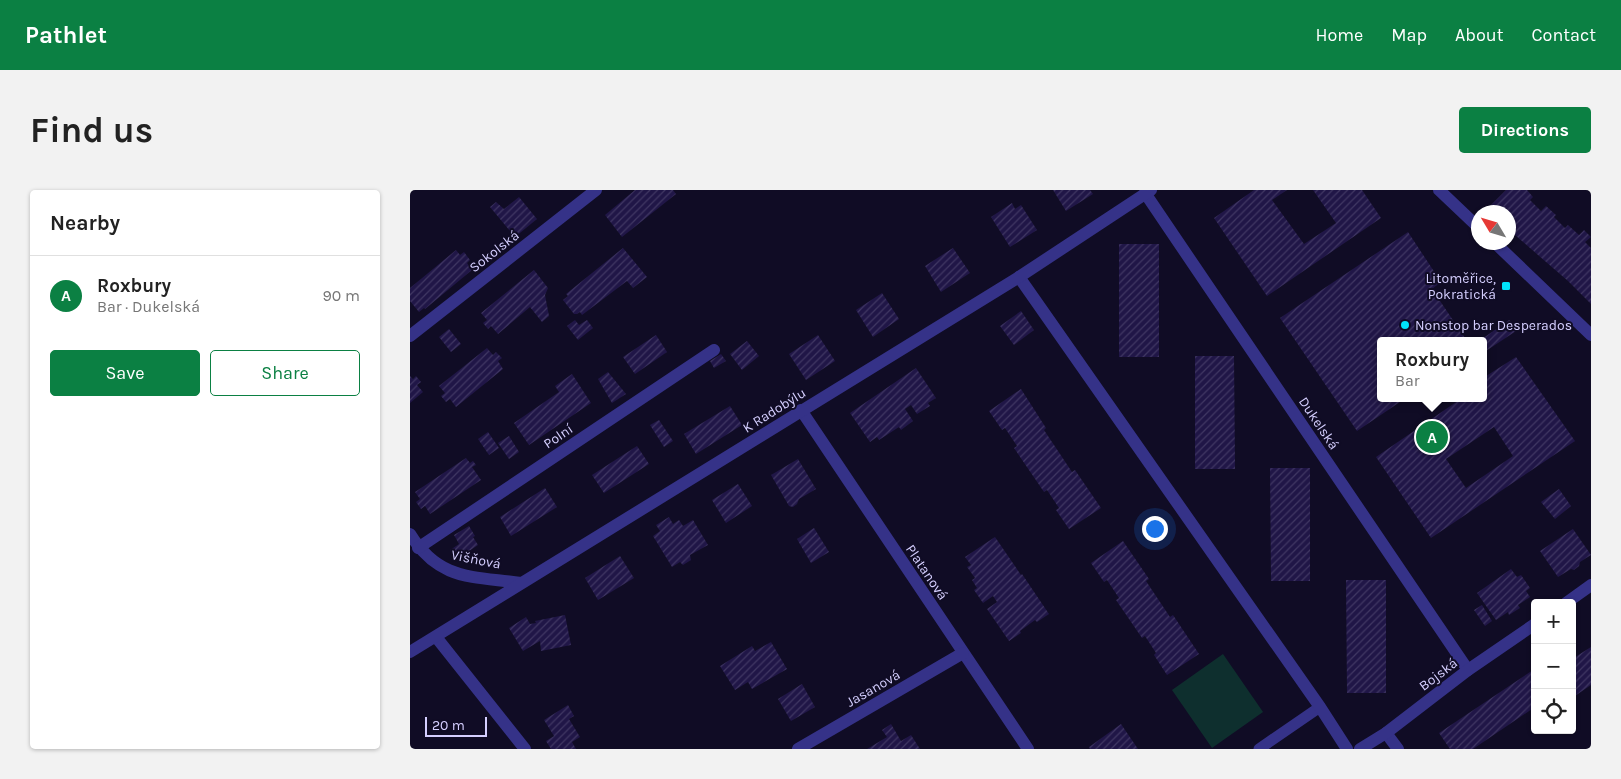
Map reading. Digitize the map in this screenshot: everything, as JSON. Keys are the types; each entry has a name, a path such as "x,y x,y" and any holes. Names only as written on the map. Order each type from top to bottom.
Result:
{"street":[{"name":"Sokolská","path":"410,336 596,190"},
{"path":"1440,190 1471,220"},
{"name":"K Radobýlu","path":"410,652 1018,277 1148,192"},
{"name":"Dukelská","path":"1148,192 1468,670"},
{"path":"1502,250 1591,336"},
{"path":"1018,277 1320,707 1347,749"},
{"name":"Polní","path":"418,548 714,350"},
{"name":"Platanová","path":"801,410 1028,749"},
{"name":"Višňová","path":"410,534 418,548 446,570 457,574 521,583"},
{"path":"1572,599 1591,585"},
{"name":"Bojská","path":"1360,749 1386,733 1468,670 1531,627"},
{"path":"436,637 525,749"},
{"name":"Jasanová","path":"798,749 963,653"},
{"path":"1386,733 1398,749"}],"lane":[{"path":"1259,749 1320,707"}],"green space":[{"path":"1223,654 1263,712 1212,748 1172,690"}],"building":[{"path":"635,190 673,190 676,194 622,237 605,215"},
{"path":"1053,190 1090,190 1093,194 1066,211"},
{"path":"1254,190 1287,190 1272,200 1304,244 1336,223 1313,190 1362,190 1381,218 1267,296 1214,218"},
{"path":"1506,190 1527,190 1533,197 1530,200 1541,211 1546,206 1556,215 1554,217 1565,228 1568,225 1579,235 1584,230 1591,237 1585,242 1591,248 1591,304 1568,281 1516,236 1516,205 1491,205"},
{"path":"519,197 537,219 515,237 490,207 496,202 504,209"},
{"path":"1012,203 1015,209 1021,205 1037,230 1010,247 991,217"},
{"path":"1408,232 1441,282 1432,289 1464,337 1377,337 1377,402 1400,402 1357,431 1280,318"},
{"path":"1119,244 1159,244 1159,357 1119,357"},
{"path":"623,248 647,277 633,288 627,281 582,315 580,312 574,314 563,300 568,296 566,294"},
{"path":"953,248 970,273 941,292 925,266"},
{"path":"456,250 460,255 464,252 470,260 467,263 472,270 419,312 410,301 410,288"},
{"path":"534,270 548,288 545,295 549,316 542,322 530,307 498,334 491,326 488,329 483,323 487,320 481,313"},
{"path":"882,293 899,319 873,337 856,310"},
{"path":"1021,311 1034,330 1014,345 1000,326"},
{"path":"575,320 579,325 587,320 593,328 578,340 567,326"},
{"path":"1509,320 1519,329 1487,350 1487,337 1485,337"},
{"path":"449,329 461,344 451,352 439,337"},
{"path":"656,335 667,352 635,374 623,357"},
{"path":"818,335 835,361 806,380 789,354"},
{"path":"747,341 759,356 742,370 730,354"},
{"path":"487,348 493,355 496,352 502,358 498,361 503,369 456,407 450,399 446,402 441,396 445,393 439,386"},
{"path":"721,354 726,361 714,368 710,361"},
{"path":"1195,356 1234,356 1235,469 1195,469"},
{"path":"1516,357 1575,441 1431,538 1376,457 1456,402 1487,402 1487,375","holes":["1494,427 1513,456 1466,488 1446,459"]},
{"path":"916,368 936,398 928,403 930,406 917,414 911,405 905,409 913,421 901,430 899,427 879,440 877,437 870,442 850,413"},
{"path":"608,372 626,394 612,403 598,379"},
{"path":"572,374 591,403 529,445 514,423 559,392 555,386"},
{"path":"410,376 413,379 416,376 421,382 417,385 423,392 410,403"},
{"path":"1021,389 1046,428 1044,430 1072,472 1075,470 1101,508 1069,529 1056,510 1059,508 1047,490 1044,492 1014,448 1017,446 1005,428 1002,430 989,411"},
{"path":"730,406 742,425 696,454 684,434"},
{"path":"659,420 673,441 664,447 650,425"},
{"path":"488,432 499,448 489,455 478,439"},
{"path":"509,436 519,452 509,459 498,443"},
{"path":"637,446 649,464 604,493 592,475"},
{"path":"466,458 470,463 473,461 476,465 472,467 481,480 430,514 425,506 421,509 416,502 420,499 415,492"},
{"path":"798,459 816,489 799,499 793,507 789,506 771,475"},
{"path":"1270,468 1310,468 1310,581 1271,581"},
{"path":"738,484 752,506 726,523 712,500"},
{"path":"545,488 557,507 511,536 500,517"},
{"path":"1559,489 1571,506 1555,519 1541,502"},
{"path":"669,517 673,524 679,520 683,526 693,520 708,545 690,555 691,560 683,565 680,562 672,567 653,536 660,531 656,525"},
{"path":"469,526 478,545 456,560 450,550 459,544 454,535"},
{"path":"814,528 829,552 811,563 797,539"},
{"path":"1573,529 1591,555 1580,562 1579,566 1574,570 1571,569 1558,577 1540,551"},
{"path":"995,537 1049,614 1037,622 1035,620 1009,641 987,609 997,602 993,596 983,603 974,590 977,588 972,580 975,578 967,567 971,565 965,557"},
{"path":"1123,541 1149,579 1146,581 1170,617 1173,615 1199,654 1167,675 1145,636 1142,638 1116,600 1119,598 1107,580 1104,582 1091,563"},
{"path":"620,556 634,578 598,600 585,578"},
{"path":"1511,569 1517,577 1521,575 1530,588 1526,591 1530,597 1518,605 1520,608 1509,615 1508,612 1496,620 1477,593"},
{"path":"1346,580 1386,580 1386,693 1347,693"},
{"path":"1482,605 1492,621 1485,626 1474,610"},
{"path":"565,615 571,645 541,651 540,641 523,651 509,628 526,617 530,624 536,623 535,621"},
{"path":"771,642 787,669 752,689 748,682 735,690 720,666 752,646 755,651"},
{"path":"1591,647 1591,685 1576,695 1576,689 1576,656"},
{"path":"1531,671 1531,710 1473,749 1450,749 1439,733"},
{"path":"802,684 815,707 791,721 778,699"},
{"path":"568,705 574,716 569,719 580,737 572,742 576,749 551,749 546,741 554,736 544,720"},
{"path":"891,724 901,741 911,735 920,749 867,749 887,737 882,730"},
{"path":"1121,724 1138,749 1090,749 1089,747"}],"place":[{"name":"Litoměřice, Pokratická","path":"1506,286"},
{"name":"Nonstop bar Desperados","path":"1405,325"},
{"name":"Roxbury","path":"1432,437"}]}
